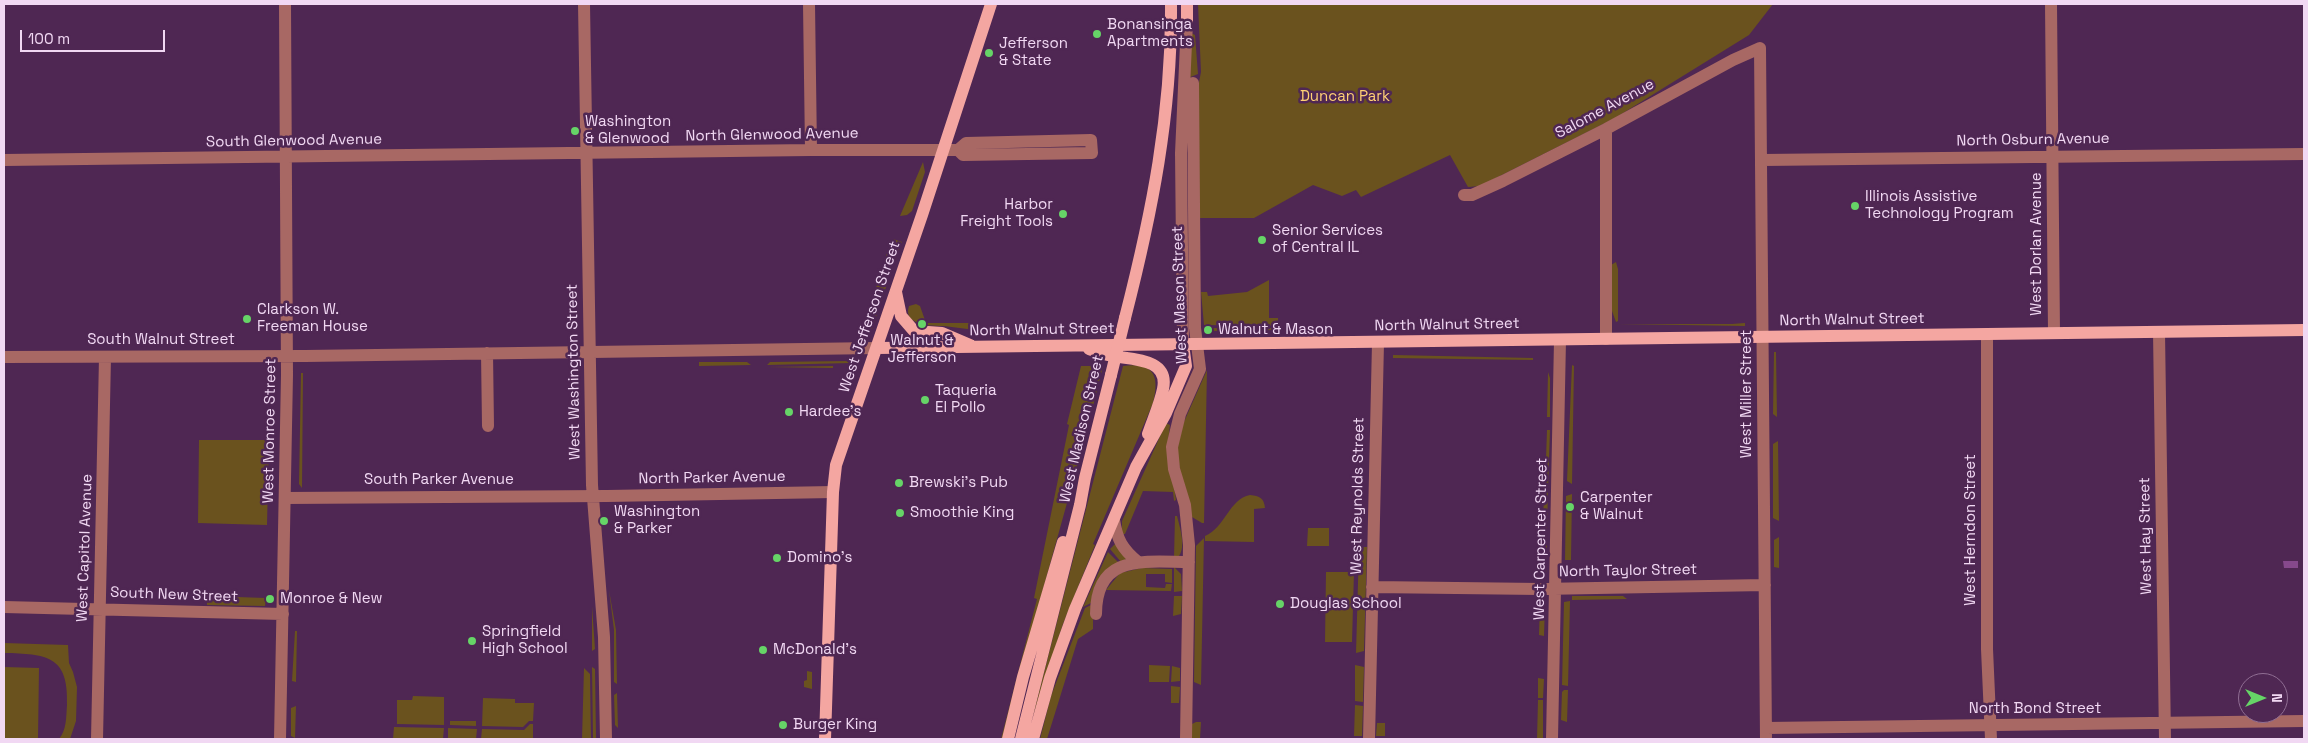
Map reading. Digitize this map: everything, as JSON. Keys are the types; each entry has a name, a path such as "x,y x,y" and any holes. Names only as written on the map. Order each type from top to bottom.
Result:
{"main road":[{"name":"West Jefferson Street","path":"825,739 832,492 840,453 877,348 991,4"},
{"name":"West Madison Street","path":"1021,739 1148,227 1164,136 1171,62 1172,4"},
{"path":"1187,4 1187,22"},
{"path":"896,290 901,316 914,331 942,333 974,347"},
{"name":"North Walnut Street","path":"877,348 2304,330"},
{"path":"1136,467 1166,414 1186,366 1189,344"},
{"path":"1033,739 1062,643 1136,467 1163,389 1161,372 1151,362 1107,355 1082,346"},
{"path":"1008,739 1037,627 1061,545 1085,478"}],"street":[{"name":"West Monroe Street","path":"280,739 288,356 285,4"},
{"name":"West Washington Street","path":"584,4 592,495 604,637 606,739"},
{"path":"809,4 811,150"},
{"name":"West Dorlan Avenue","path":"2051,4 2054,333"},
{"name":"West Mason Street","path":"1186,739 1189,562 1185,506 1174,469 1172,447 1180,414 1200,368 1200,358 1189,344 1181,153 1187,22"},
{"name":"Salome Avenue","path":"1464,195 1472,195 1503,181 1606,129 1677,89 1760,48"},
{"name":"West Miller Street","path":"1760,48 1763,160 1766,734"},
{"name":"West Mason Street","path":"1189,344 1193,83"},
{"path":"1606,129 1606,339"},
{"name":"North Glenwood Avenue","path":"586,153 958,150 966,143 1091,140 1092,153 963,155 958,150"},
{"name":"South Glenwood Avenue","path":"4,160 586,153"},
{"name":"North Osburn Avenue","path":"1763,160 2304,154"},
{"name":"West Hay Street","path":"2159,332 2165,739"},
{"name":"West Herndon Street","path":"1987,334 1987,649 1991,739"},
{"name":"West Carpenter Street","path":"1552,739 1560,340"},
{"name":"West Reynolds Street","path":"1369,739 1378,343"},
{"name":"North Walnut Street","path":"589,351 877,348"},
{"name":"South Walnut Street","path":"4,357 288,356 589,351"},
{"path":"487,353 488,426"},
{"name":"West Capitol Avenue","path":"97,739 105,357"},
{"name":"North Parker Avenue","path":"592,495 832,492"},
{"name":"South Parker Avenue","path":"285,498 592,495"},
{"path":"1114,520 1119,541 1127,553 1138,562"},
{"path":"1096,614 1096,604 1103,582 1117,568 1138,562 1189,562"},
{"name":"North Taylor Street","path":"1372,586 1556,589 1764,584"},
{"name":"South New Street","path":"4,607 283,614"},
{"name":"North Bond Street","path":"1766,734 1991,725 2304,721"}],"green space":[{"name":"Duncan Park","path":"1198,4 1773,4 1749,35 1615,118 1480,186 1468,187 1450,155 1361,197 1356,190 1342,196 1313,185 1254,218 1198,218 1198,87 1201,72"},
{"path":"1191,33 1195,35 1198,74 1188,78"},
{"path":"923,162 925,172 912,211 907,215 900,216"},
{"path":"893,239 902,242 895,260 885,258"},
{"path":"1616,262 1618,269 1618,321 1616,322 1612,311 1611,265"},
{"path":"879,279 886,279 887,284 872,329 862,330"},
{"path":"1269,280 1269,318 1278,318 1278,326 1204,325 1201,292 1207,292 1208,296 1247,292"},
{"path":"916,304 920,306 926,323 973,323 975,324 975,330 920,324 910,318 908,313 909,306"},
{"path":"1745,323 1745,326 1618,324 1732,324"},
{"path":"1208,328 1278,328 1276,330 1210,331"},
{"path":"1774,352 1776,352 1777,417 1773,414"},
{"path":"1393,355 1533,358 1533,360 1393,358"},
{"path":"849,361 851,363 767,365 770,362"},
{"path":"699,362 747,362 751,365 699,366"},
{"path":"1572,365 1574,366 1572,484 1567,481"},
{"path":"833,366 833,368 767,367"},
{"path":"1081,366 1103,366 1005,739 1001,739 1037,599 1034,598 1069,425 1067,424"},
{"path":"1123,366 1142,366 1152,373 1156,385 1153,403 1093,544 1095,545 1063,624 1032,719"},
{"path":"1207,370 1204,523 1202,523 1192,517 1183,491 1177,450 1183,424"},
{"path":"1548,372 1550,378 1550,417 1547,417"},
{"path":"301,373 303,373 302,488 299,484"},
{"path":"1166,423 1170,425 1168,442 1176,500 1174,501 1173,492 1143,491 1125,534 1122,534 1122,521"},
{"path":"1547,430 1550,430 1548,489 1545,488"},
{"path":"199,440 269,440 267,525 198,523"},
{"path":"1778,441 1779,521 1773,518 1773,444"},
{"path":"1544,490 1548,490 1547,528 1543,528"},
{"path":"1572,494 1571,560 1565,560 1566,496"},
{"path":"1250,495 1261,498 1265,508 1254,509 1254,542 1205,541 1205,536 1218,527 1237,502"},
{"path":"1175,516 1177,516 1181,531 1182,547 1179,556 1174,558"},
{"path":"1308,528 1329,528 1329,546 1307,546"},
{"path":"1779,537 1779,568 1774,567 1774,540"},
{"path":"1204,538 1201,685 1194,682 1196,546"},
{"path":"1543,539 1547,540 1546,577 1542,577"},
{"path":"1115,544 1128,558 1121,562 1110,549"},
{"path":"1359,547 1367,547 1364,651 1356,653"},
{"path":"1108,552 1119,563 1093,602 1083,607"},
{"path":"1174,567 1181,574 1182,591 1174,592"},
{"path":"1142,568 1172,569 1172,583 1165,582 1165,574 1146,574 1146,587 1165,588 1166,584 1172,584 1171,591 1106,590 1120,573"},
{"path":"1326,572 1354,572 1352,642 1325,642"},
{"path":"609,590 616,630 617,684 614,682 614,630"},
{"path":"207,596 266,598 265,606 207,605"},
{"path":"1174,596 1182,596 1181,614 1173,616"},
{"path":"1572,596 1623,596 1627,599 1572,600"},
{"path":"1570,601 1568,686 1562,685 1564,602"},
{"path":"1540,602 1545,602 1544,636 1539,635"},
{"path":"1093,604 1093,629 1078,639 1047,739 1040,739 1051,696 1085,608"},
{"path":"592,606 595,649 592,651"},
{"path":"295,631 297,631 296,682 292,681"},
{"path":"4,643 68,645 69,663 77,687 76,721 70,739 59,739 65,727 67,688 59,667 43,657 4,653"},
{"path":"1149,665 1170,666 1169,682 1149,682"},
{"path":"1355,665 1364,667 1363,702 1355,701"},
{"path":"1172,666 1180,668 1180,681 1171,682"},
{"path":"4,667 39,668 38,739 4,739"},
{"path":"592,667 595,669 596,739 593,739"},
{"path":"584,668 590,674 591,739 582,739"},
{"path":"807,671 812,672 812,689 804,687 804,681 807,680"},
{"path":"1538,678 1544,679 1543,698 1538,698"},
{"path":"1171,686 1180,687 1179,703 1171,703"},
{"path":"1568,690 1567,722 1561,720 1562,692"},
{"path":"617,693 618,728 615,725 614,695"},
{"path":"413,696 444,697 444,725 397,724 397,700 412,700"},
{"path":"483,698 515,699 515,703 534,703 533,721 529,721 523,727 482,726"},
{"path":"1538,700 1543,700 1543,739 1537,739"},
{"path":"1355,705 1363,706 1362,736 1354,736"},
{"path":"296,706 295,738 291,736 291,708"},
{"path":"450,721 476,721 476,726 450,725"},
{"path":"1201,722 1200,739 1192,739 1192,724"},
{"path":"1377,723 1385,723 1385,736 1376,736"},
{"path":"530,724 533,724 533,739 481,739 482,729 524,730"},
{"path":"394,727 444,728 443,739 393,739"},
{"path":"448,728 477,729 476,739 448,739"}],"shaded area":[{"path":"2283,561 2298,561 2298,568 2284,568"}],"place":[{"name":"Bonansinga Apartments","path":"1097,34"},
{"name":"Jefferson & State","path":"989,53"},
{"name":"Washington & Glenwood","path":"575,131"},
{"name":"Illinois Assistive Technology Program","path":"1855,206"},
{"name":"Harbor Freight Tools","path":"1063,214"},
{"name":"Senior Services of Central IL","path":"1262,240"},
{"name":"Clarkson W. Freeman House","path":"247,319"},
{"name":"Walnut & Jefferson","path":"922,324"},
{"name":"Walnut & Mason","path":"1208,330"},
{"name":"Taqueria El Pollo","path":"925,400"},
{"name":"Hardee's","path":"789,412"},
{"name":"Brewski's Pub","path":"899,483"},
{"name":"Carpenter & Walnut","path":"1570,507"},
{"name":"Smoothie King","path":"900,513"},
{"name":"Washington & Parker","path":"604,521"},
{"name":"Domino's","path":"777,558"},
{"name":"Monroe & New","path":"270,599"},
{"name":"Douglas School","path":"1280,604"},
{"name":"Springfield High School","path":"472,641"},
{"name":"McDonald's","path":"763,650"},
{"name":"Burger King","path":"783,725"}]}
